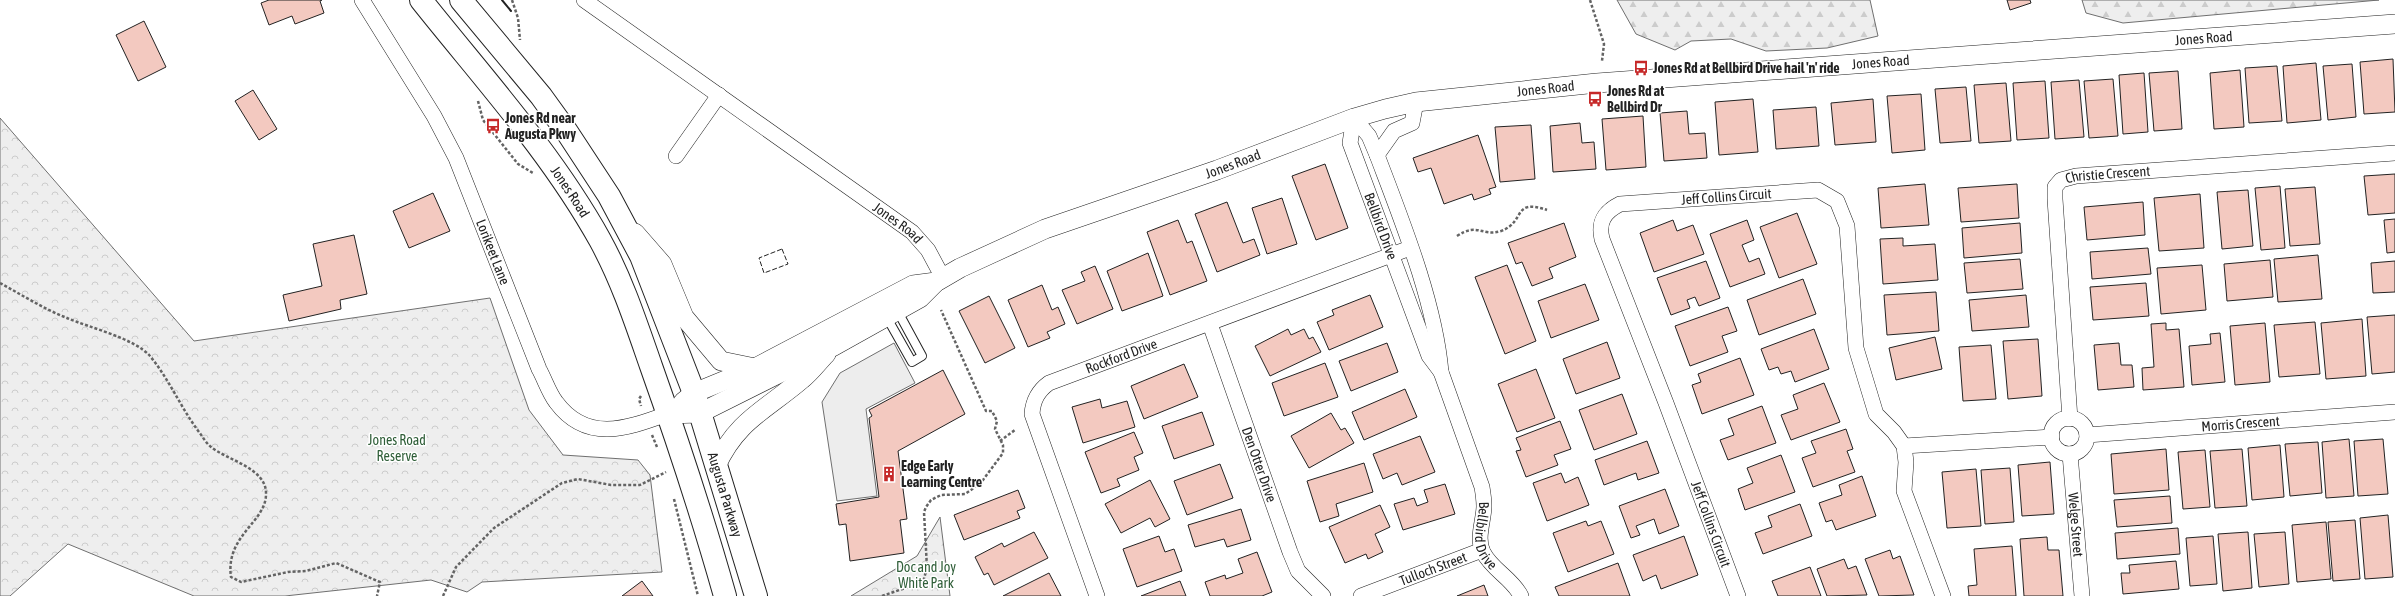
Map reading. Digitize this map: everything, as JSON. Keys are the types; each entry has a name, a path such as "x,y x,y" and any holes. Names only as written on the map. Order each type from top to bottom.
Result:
{"main road":[{"name":"Jones Road","path":"421,0 519,120 560,176 600,240 623,289 667,414"},
{"path":"461,0 541,96 591,167 623,220 659,299 697,403"},
{"name":"Augusta Parkway","path":"697,403 756,596"},
{"name":"Augusta Parkway","path":"667,414 686,466 725,596"}],"street":[{"name":"Lorikeet Lane","path":"362,0 434,116 456,158 540,369 556,402 580,423 601,430 620,430 667,414"},
{"name":"Jones Road","path":"584,0 912,232 928,250 940,280"},
{"name":"Jones Road","path":"697,403 755,368 891,308 920,298 940,280 992,252 1046,228 1230,165 1354,118 1416,102 1597,83 2395,24"},
{"path":"676,156 719,95"},
{"path":"1377,155 1394,131 1412,123 1416,102"},
{"name":"Bellbird Drive","path":"1354,118 1369,136 1377,155 1427,301 1439,354 1441,372 1482,487 1484,504 1480,539 1482,550 1488,561 1516,586 1521,596"},
{"name":"Bellbird Drive","path":"1354,118 1350,143 1390,255 1429,356 1441,372"},
{"name":"Christie Crescent","path":"2070,418 2055,199 2055,187 2061,180 2076,176 2395,153"},
{"name":"Jeff Collins Circuit","path":"1737,596 1666,403 1602,239 1600,229 1602,218 1611,209 1620,204 1818,190 1838,201 1847,226 1856,348 1876,414 1894,432 1904,446"},
{"path":"623,220 662,264 684,317 722,361 755,368"},
{"name":"Rockford Drive","path":"1097,596 1032,414 1032,404 1042,389 1049,383 1410,248"},
{"name":"Jones Road","path":"667,414 834,346 891,308"},
{"name":"Den Otter Drive","path":"1210,324 1290,552 1298,571 1323,596"},
{"path":"716,466 733,434 755,415 804,378 834,346"},
{"name":"Morris Crescent","path":"2087,435 2395,412"},
{"path":"2070,418 2081,422 2087,435 2082,449 2070,454 2056,448 2052,437 2055,426 2064,419 2070,418"},
{"path":"1943,596 1904,491 1906,462 1904,446 2052,437"},
{"name":"Welge Street","path":"2070,454 2082,596"},
{"name":"Tulloch Street","path":"1361,596 1482,550"}],"lane":[{"path":"891,308 922,356 912,362 891,308"}],"path":[{"path":"512,0 518,18 520,45"},
{"path":"1590,0 1604,44 1602,61"},
{"path":"475,97 483,120 518,164 537,175"},
{"path":"1457,236 1466,230 1474,228 1495,233 1514,223 1526,207 1532,205 1546,210"},
{"path":"0,283 66,318 135,345 149,355 186,415 210,446 237,463 253,470 262,480 266,492 265,502 259,514 249,525 234,548 230,566 231,576 240,582 288,572 306,571 336,563 380,582 377,596"},
{"path":"882,596 923,582 927,568 924,512 926,506 931,500 942,495 965,494 983,480 1003,453 995,429 997,421 992,412 986,411 941,310"},
{"path":"642,394 639,400 659,453"},
{"path":"1000,441 1015,430"},
{"path":"664,465 669,479"},
{"path":"443,596 456,567 494,528 562,483 578,479 611,485 640,485 667,471"},
{"path":"672,493 698,596"}],"green space":[{"path":"1617,0 1870,0 1878,36 1827,48 1766,51 1731,39 1691,41 1675,50 1636,34"},
{"path":"2082,0 2379,0 2123,23 2086,13"},
{"name":"Jones Road Reserve","path":"0,118 194,341 490,298 529,410 563,455 638,460 650,475 662,572 482,582 467,592 431,580 285,596 194,596 68,544 10,596 0,596"},
{"name":"Doc and Joy White Park","path":"940,517 950,596 851,596 917,556"}],"shaded area":[{"path":"894,343 915,383 866,409 877,496 837,501 822,402 840,373"}],"building":[{"path":"269,0 322,0 320,1 324,13 295,24 292,16 269,25 261,3"},
{"path":"2007,0 2030,0 2031,3 2010,10"},
{"path":"144,21 166,67 138,81 116,35"},
{"path":"2393,59 2395,112 2364,114 2360,62"},
{"path":"2316,63 2321,120 2287,123 2283,66"},
{"path":"2352,64 2356,117 2328,120 2323,66"},
{"path":"2277,66 2282,121 2249,123 2245,68"},
{"path":"2240,70 2244,127 2214,129 2210,73"},
{"path":"2178,71 2182,129 2154,131 2149,73"},
{"path":"2144,73 2148,132 2123,134 2119,75"},
{"path":"2113,79 2118,136 2089,138 2084,81"},
{"path":"2079,80 2084,137 2055,139 2051,82"},
{"path":"2045,81 2049,138 2017,140 2013,83"},
{"path":"2006,83 2011,141 1979,143 1974,85"},
{"path":"1966,87 1971,141 1940,143 1935,89"},
{"path":"253,90 277,129 259,140 235,101"},
{"path":"1921,94 1925,150 1892,153 1887,96"},
{"path":"1753,99 1758,152 1719,155 1715,102"},
{"path":"1873,99 1876,142 1835,145 1831,103"},
{"path":"1816,107 1819,146 1776,149 1773,110"},
{"path":"1687,111 1689,134 1705,133 1707,158 1664,161 1660,113"},
{"path":"1643,116 1646,167 1606,170 1602,119"},
{"path":"1580,123 1582,143 1594,142 1596,169 1553,172 1550,126"},
{"path":"1531,125 1535,179 1500,182 1495,127"},
{"path":"1478,135 1496,187 1489,189 1491,194 1474,200 1472,194 1444,204 1431,168 1418,172 1413,158"},
{"path":"1325,164 1348,228 1316,240 1292,176"},
{"path":"2395,174 2395,213 2368,215 2364,176"},
{"path":"1925,184 1929,225 1881,228 1878,188"},
{"path":"2017,184 2019,218 1961,222 1958,188"},
{"path":"2280,186 2285,248 2261,250 2255,188"},
{"path":"2315,187 2320,244 2290,246 2285,189"},
{"path":"2248,190 2253,246 2222,249 2217,192"},
{"path":"433,193 450,231 409,248 393,211"},
{"path":"2200,194 2204,248 2159,251 2154,198"},
{"path":"1282,198 1297,244 1267,254 1252,208"},
{"path":"1227,202 1243,243 1254,239 1260,255 1217,272 1195,214"},
{"path":"2143,202 2145,235 2087,240 2084,207"},
{"path":"1797,213 1817,264 1779,278 1760,227"},
{"path":"2395,219 2395,252 2387,253 2384,220"},
{"path":"1178,220 1187,243 1192,241 1207,281 1170,295 1147,232"},
{"path":"1673,220 1677,231 1693,225 1704,254 1654,272 1640,233"},
{"path":"1747,220 1754,240 1742,245 1749,262 1759,258 1765,274 1730,287 1710,234"},
{"path":"1564,223 1576,257 1549,268 1553,278 1532,286 1522,262 1516,264 1508,243"},
{"path":"2020,223 2022,253 1964,258 1962,228"},
{"path":"354,235 367,294 340,300 341,309 289,321 283,295 322,286 313,244"},
{"path":"1903,238 1903,246 1935,244 1938,280 1883,284 1880,239"},
{"path":"2148,248 2151,274 2092,279 2090,252"},
{"path":"1148,253 1163,296 1122,311 1107,271"},
{"path":"2318,255 2322,299 2278,302 2274,259"},
{"path":"2020,259 2023,289 1967,293 1964,263"},
{"path":"2270,260 2273,297 2227,301 2224,264"},
{"path":"1706,261 1720,298 1699,306 1695,297 1687,300 1690,308 1671,315 1657,278"},
{"path":"2395,261 2395,292 2373,293 2371,263"},
{"path":"1507,265 1536,341 1505,354 1475,277"},
{"path":"2202,265 2206,310 2161,314 2157,268"},
{"path":"1095,266 1113,309 1077,324 1062,290 1085,281 1081,272"},
{"path":"1803,279 1816,314 1759,335 1747,300"},
{"path":"2146,283 2149,316 2093,320 2090,287"},
{"path":"1585,284 1599,320 1551,338 1538,301"},
{"path":"1042,285 1052,310 1058,307 1065,324 1047,332 1050,338 1028,347 1008,300"},
{"path":"1936,292 1939,331 1887,335 1884,295"},
{"path":"1370,295 1383,327 1329,350 1317,322 1334,315 1332,310"},
{"path":"2026,295 2029,327 1972,331 1969,300"},
{"path":"989,296 1015,348 985,363 959,311"},
{"path":"1728,307 1737,331 1722,336 1728,352 1690,366 1675,326"},
{"path":"2395,315 2395,372 2372,374 2367,317"},
{"path":"2362,319 2366,376 2326,379 2321,323"},
{"path":"2315,322 2320,374 2279,377 2274,325"},
{"path":"2166,323 2166,330 2179,329 2184,387 2143,390 2142,368 2154,367 2151,324"},
{"path":"2265,323 2270,382 2235,385 2230,326"},
{"path":"1288,329 1291,335 1304,329 1309,339 1313,337 1321,352 1270,376 1255,346"},
{"path":"1814,329 1829,369 1795,382 1791,371 1781,374 1778,367 1769,370 1761,349"},
{"path":"2220,333 2225,382 2192,385 2189,346 2211,344 2210,334"},
{"path":"1935,337 1942,369 1896,380 1889,348"},
{"path":"2038,339 2042,396 2008,399 2003,341"},
{"path":"1607,342 1620,378 1576,394 1563,359"},
{"path":"1387,343 1398,372 1351,391 1339,361"},
{"path":"2119,343 2121,365 2132,365 2134,387 2098,390 2094,345"},
{"path":"1991,345 1996,399 1963,401 1959,347"},
{"path":"1740,358 1754,395 1702,414 1692,385 1701,382 1698,374"},
{"path":"1325,363 1338,397 1284,416 1272,383"},
{"path":"1184,364 1198,397 1144,419 1131,386"},
{"path":"1536,369 1555,418 1517,432 1498,384"},
{"name":"Edge Early Learning Centre","path":"943,370 965,414 898,451 907,519 900,520 904,553 850,561 846,524 839,525 836,504 879,497 869,418 872,416 869,410"},
{"path":"1824,383 1840,422 1791,440 1781,415 1798,409 1793,395"},
{"path":"1405,389 1417,417 1364,440 1352,412"},
{"path":"1622,394 1637,434 1594,450 1579,410"},
{"path":"1100,399 1102,408 1127,401 1135,427 1083,443 1072,407"},
{"path":"1762,406 1776,443 1728,460 1720,440 1734,435 1728,419"},
{"path":"1202,412 1214,445 1174,459 1162,426"},
{"path":"1331,413 1341,430 1345,428 1354,443 1309,468 1291,436"},
{"path":"1560,421 1571,449 1554,455 1558,465 1526,477 1516,451 1521,450 1516,438"},
{"path":"1846,429 1853,449 1847,451 1855,472 1813,487 1802,458 1816,453 1811,441"},
{"path":"1134,432 1143,453 1134,457 1139,470 1117,479 1120,486 1101,493 1085,452"},
{"path":"1420,436 1435,472 1402,485 1397,473 1383,479 1373,454"},
{"path":"2349,439 2354,496 2326,498 2322,442"},
{"path":"2383,439 2388,494 2358,496 2354,441"},
{"path":"1647,441 1659,473 1638,480 1636,473 1604,485 1595,460"},
{"path":"2318,442 2322,493 2290,496 2285,444"},
{"path":"2280,445 2284,497 2252,500 2248,448"},
{"path":"2166,449 2169,490 2114,494 2111,454"},
{"path":"2242,449 2247,506 2215,508 2210,451"},
{"path":"2205,450 2210,507 2183,509 2178,452"},
{"path":"1781,455 1795,492 1745,510 1738,489 1753,483 1747,468"},
{"path":"2050,462 2054,514 2022,516 2018,465"},
{"path":"1364,463 1373,492 1336,504 1339,516 1320,522 1307,481"},
{"path":"1220,464 1233,498 1187,515 1174,481"},
{"path":"2010,468 2014,522 1985,524 1981,470"},
{"path":"1976,469 1981,526 1947,528 1942,472"},
{"path":"1561,473 1565,483 1578,477 1589,505 1547,521 1533,483"},
{"path":"1862,476 1876,516 1836,530 1832,520 1826,522 1819,503 1842,495 1839,485"},
{"path":"1150,480 1170,519 1155,527 1150,518 1121,533 1105,504"},
{"path":"1445,484 1455,514 1403,530 1394,504 1414,498 1417,506 1428,502 1424,490"},
{"path":"1665,489 1679,526 1659,534 1654,519 1636,526 1640,535 1631,538 1619,506"},
{"path":"1018,490 1025,508 1017,511 1020,518 964,540 954,515"},
{"path":"2170,496 2172,523 2117,527 2114,500"},
{"path":"1800,504 1812,536 1763,554 1755,533 1772,527 1768,516"},
{"path":"1380,505 1390,527 1375,534 1383,552 1368,559 1366,554 1345,563 1329,527"},
{"path":"1241,509 1251,540 1227,547 1224,539 1195,547 1188,525"},
{"path":"2388,515 2393,577 2365,579 2360,518"},
{"path":"2355,520 2360,579 2333,581 2328,522"},
{"path":"1586,521 1588,526 1601,521 1614,554 1568,572 1553,533"},
{"path":"2326,522 2331,579 2297,582 2292,525"},
{"path":"2178,528 2180,554 2117,559 2115,533"},
{"path":"1034,532 1048,558 994,585 988,573 984,575 975,557 1002,543 1004,547"},
{"path":"2248,532 2252,588 2223,591 2218,534"},
{"path":"2285,532 2289,584 2259,587 2254,534"},
{"path":"1159,536 1165,552 1174,549 1182,571 1137,587 1123,549"},
{"path":"1684,536 1698,575 1661,589 1656,575 1643,581 1633,555"},
{"path":"2213,536 2217,584 2190,586 2186,538"},
{"path":"2047,537 2048,550 2059,550 2063,596 2024,596 2020,539"},
{"path":"2012,546 2016,596 1969,596 1968,586 1977,585 1974,549"},
{"path":"1890,550 1893,559 1900,556 1914,595 1879,596 1865,559"},
{"path":"1257,552 1272,592 1262,596 1210,596 1205,582 1225,575 1226,579 1243,573 1238,559"},
{"path":"1844,559 1848,569 1856,566 1867,595 1827,596 1817,569"},
{"path":"2176,561 2179,589 2123,594 2121,573 2130,573 2129,565"},
{"path":"1618,563 1630,596 1559,596 1555,587"},
{"path":"1810,567 1821,596 1778,596 1772,581"},
{"path":"1049,573 1061,596 1003,596"},
{"path":"642,581 653,596 622,596"},
{"path":"1180,581 1186,596 1141,596"},
{"path":"1484,585 1488,596 1457,596"}],"fence":[{"path":"782,249 788,264 764,273 759,258 782,249"}],"wall":[{"path":"502,0 511,11"}],"place":[{"name":"Jones Rd at Bellbird Drive hail 'n' ride","path":"1641,68"},
{"name":"Jones Rd at Bellbird Dr","path":"1595,99"},
{"name":"Jones Rd near Augusta Pkwy","path":"493,126"},
{"name":"Edge Early Learning Centre","path":"889,474"}]}
